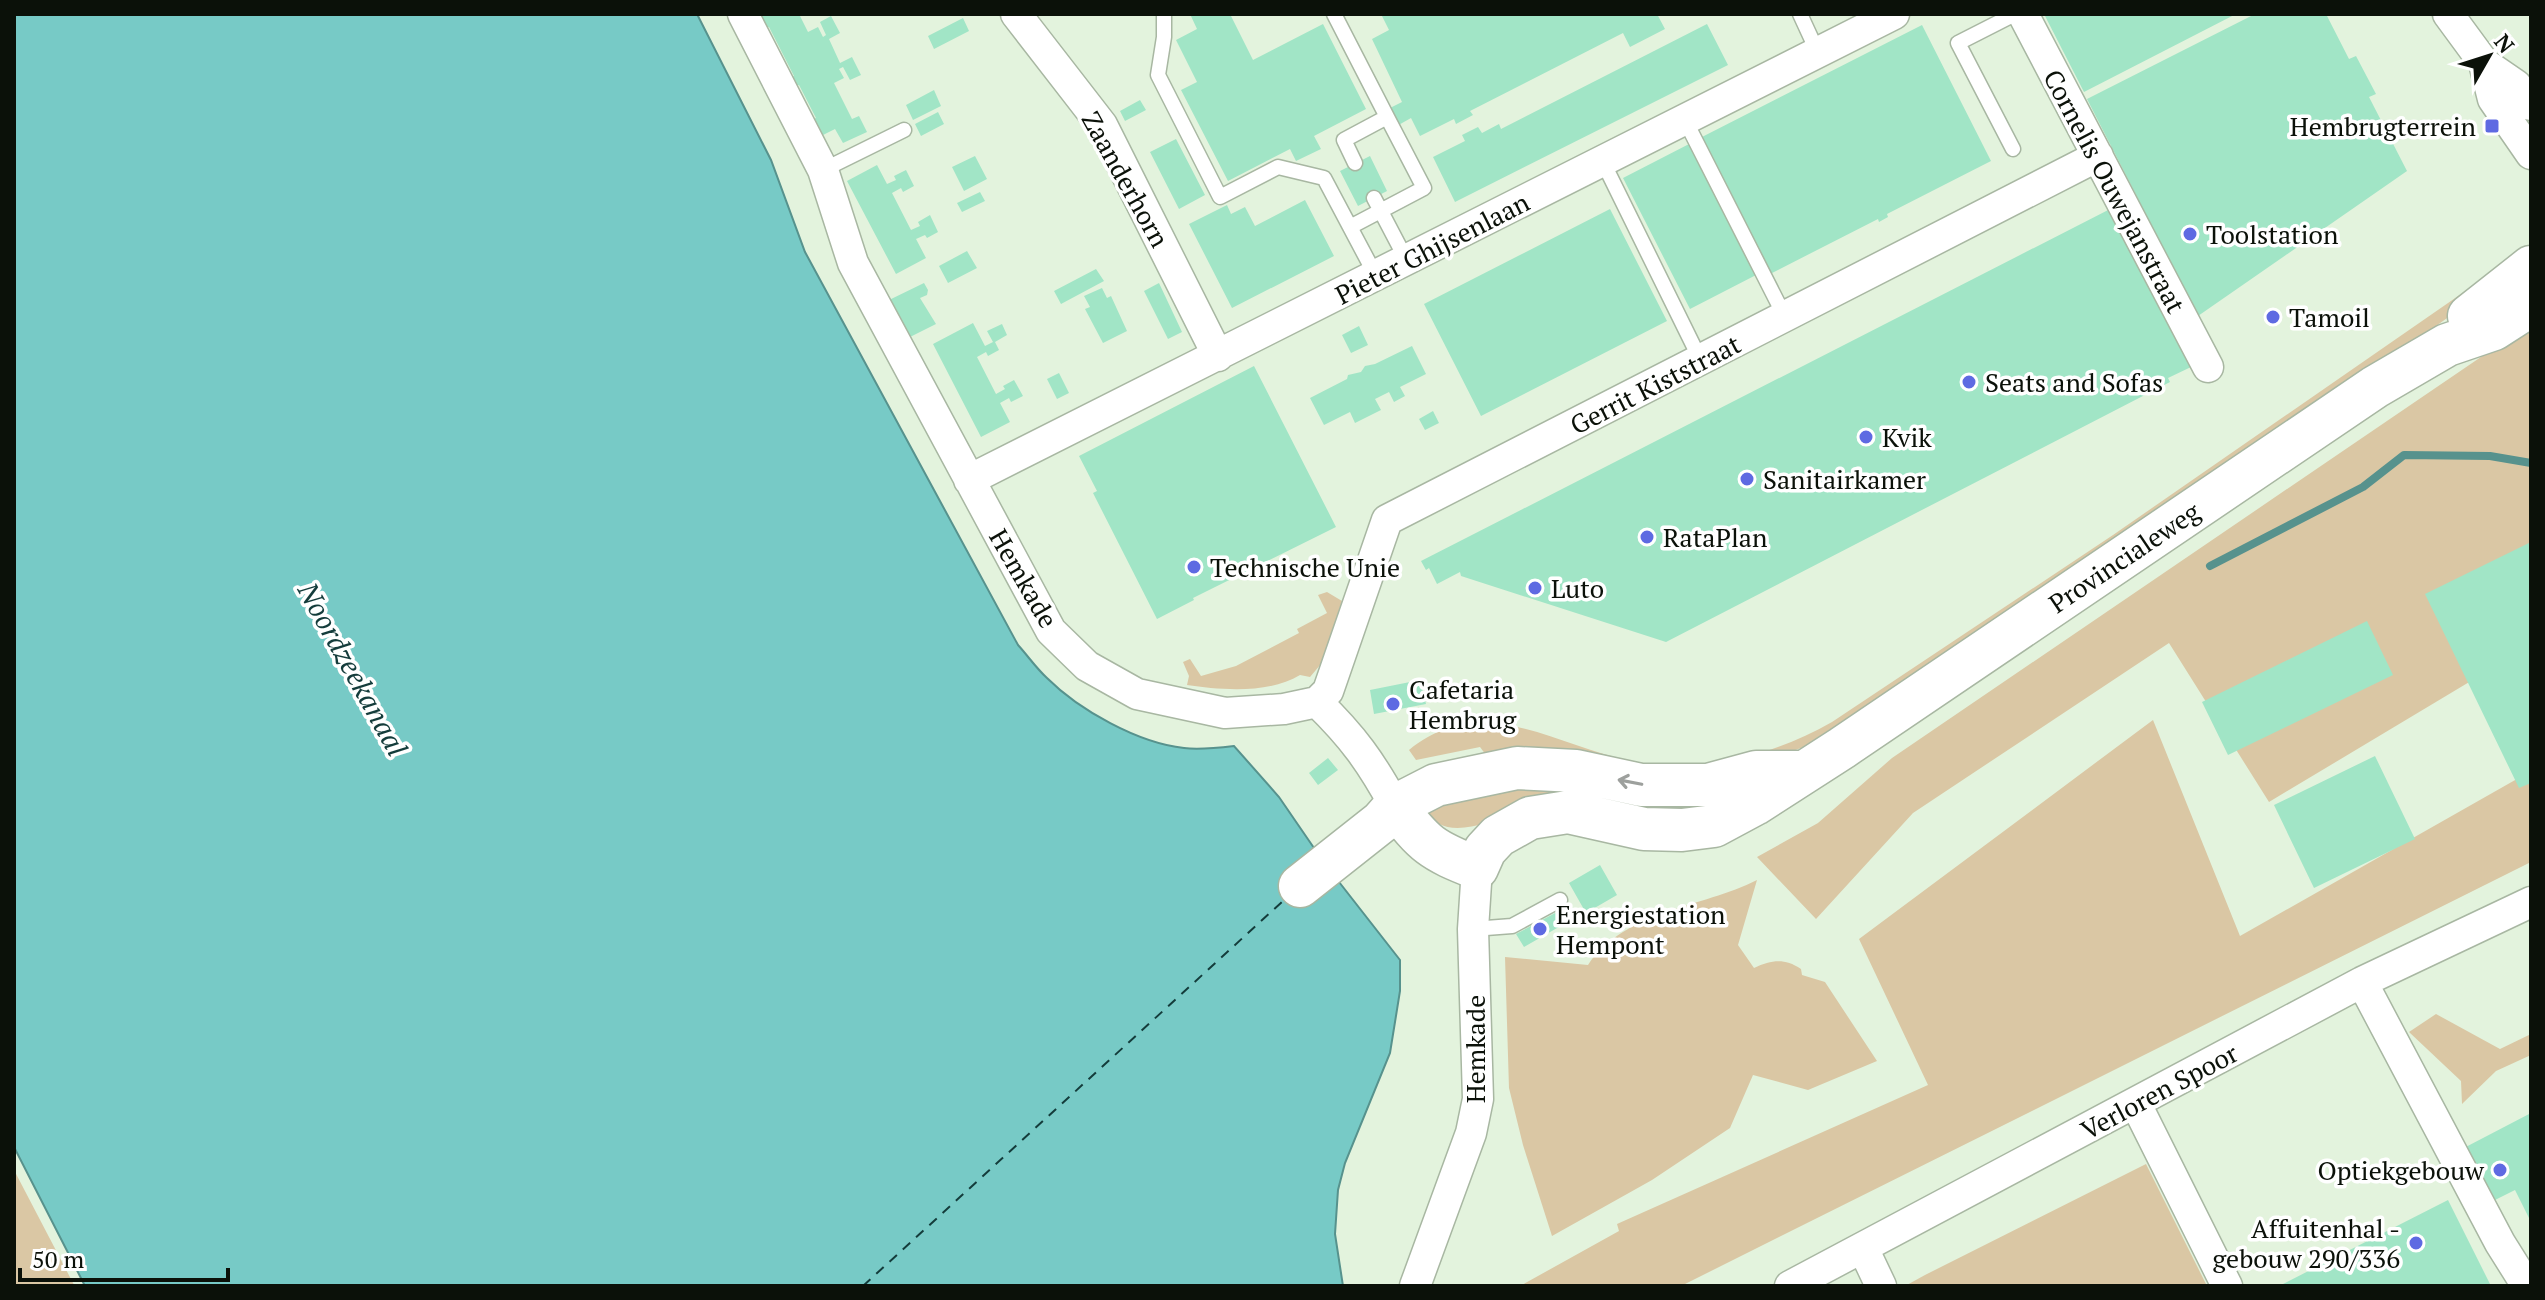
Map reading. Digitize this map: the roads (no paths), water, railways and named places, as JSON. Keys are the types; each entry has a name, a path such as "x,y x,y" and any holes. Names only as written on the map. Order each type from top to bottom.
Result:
{"main road":[{"name":"Provincialeweg","path":"2447,345 2474,310 2531,267"},
{"name":"Provincialeweg","path":"1477,868 1485,850 1498,836 1530,818 1568,812 1644,829 1682,830 1714,826 1755,804 2375,387 2447,345 2494,329 2531,305"},
{"path":"1300,886 1381,822 1395,806 1436,785 1517,768 1576,771 1641,785 1708,785 1756,772 1803,772"},
{"path":"1395,806 1420,839 1441,854 1477,868"}],"street":[{"name":"Hemkade","path":"743,14 823,170 853,263 1051,631 1087,666 1137,694 1225,713 1284,709 1317,702"},
{"name":"Zaanderhorn","path":"1016,14 1102,125 1218,356"},
{"name":"Pieter Ghijsenlaan","path":"969,480 1894,14"},
{"name":"Cornelis Ouwejanstraat","path":"2023,14 2208,367"},
{"path":"2448,14 2484,63 2516,85 2531,105"},
{"path":"2484,63 2493,99 2531,154"},
{"name":"Gerrit Kiststraat","path":"1317,702 1328,691 1387,520 2098,156"},
{"path":"1317,702 1349,733 1372,764 1395,806"},
{"name":"Hemkade","path":"1415,1286 1471,1133 1478,1099 1473,929 1477,868"},
{"name":"Verloren Spoor","path":"1790,1286 2362,982 2531,902"},
{"path":"2362,982 2500,1243 2527,1286"},
{"path":"2136,1104 2227,1286"},
{"path":"1863,1248 1881,1286"}],"lane":[{"path":"1164,14 1158,75 1220,197 1278,167 1324,178 1376,276"},
{"path":"1334,14 1424,188 1377,204 1350,227"},
{"path":"1800,14 1818,53"},
{"path":"2013,149 1958,43 2015,14"},
{"path":"1355,163 1344,140 1387,117"},
{"path":"1685,120 1785,317"},
{"path":"823,170 904,130"},
{"path":"1603,162 1701,361"},
{"path":"1377,204 1407,261"},
{"path":"1473,929 1512,926 1560,900"}],"water":[{"name":"Noordzeekanaal","path":"14,14 697,14 771,160 805,252 1018,645 1039,670 1075,702 1129,732 1184,748 1234,746 1279,797 1325,864 1400,960 1400,991 1390,1053 1345,1163 1338,1190 1335,1234 1343,1286 85,1286 14,1147"}],"waterway":[{"path":"2210,566 2363,487 2404,455 2490,456 2531,463"}],"place":[{"name":"Hembrugterrein","path":"2492,126"},
{"name":"Toolstation","path":"2190,234"},
{"name":"Tamoil","path":"2273,317"},
{"name":"Seats and Sofas","path":"1969,382"},
{"name":"Kvik","path":"1866,437"},
{"name":"Sanitairkamer","path":"1747,479"},
{"name":"RataPlan","path":"1647,537"},
{"name":"Technische Unie","path":"1194,567"},
{"name":"Luto","path":"1535,588"},
{"name":"Cafetaria Hembrug","path":"1393,704"},
{"name":"Energiestation Hempont","path":"1540,929"},
{"name":"Optiekgebouw","path":"2500,1170"},
{"name":"Affuitenhal - gebouw 290/336","path":"2416,1243"}]}
